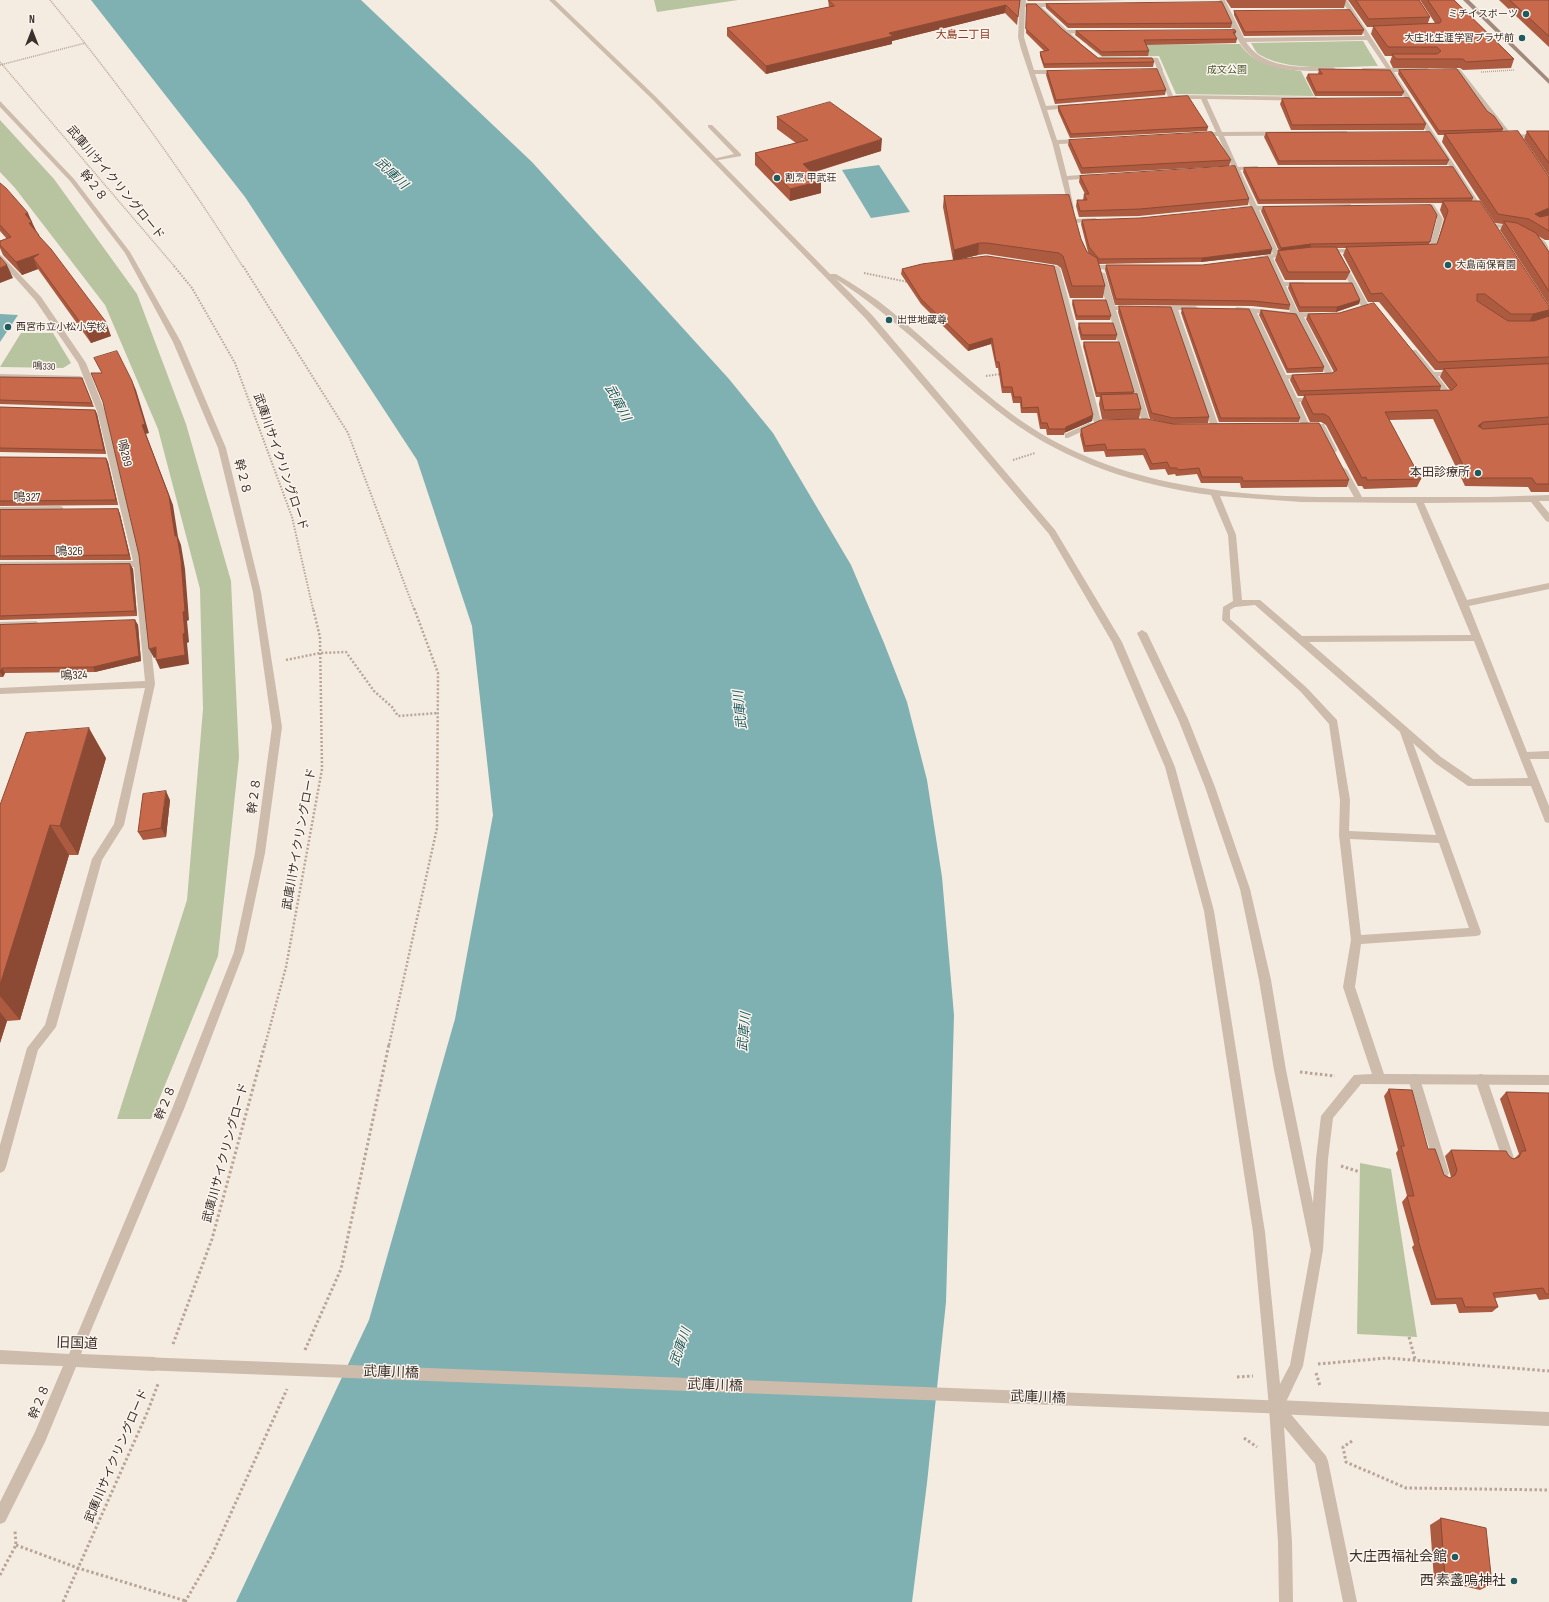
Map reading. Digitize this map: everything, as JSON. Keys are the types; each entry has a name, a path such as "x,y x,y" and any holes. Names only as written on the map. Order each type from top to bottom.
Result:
{"main road":[{"path":"1466,0 1548,79"}],"street":[{"path":"552,0 654,98 869,317 1002,471 1052,532 1117,642 1170,767 1209,911 1259,1232 1276,1407 1286,1602"},
{"path":"1344,0 1381,59 1498,236"},
{"path":"1068,4 1037,5 1023,2 1022,37 1055,142 1076,224 1099,220"},
{"path":"1216,3 1223,2 1252,54 1267,62 1292,67 1338,70"},
{"path":"1037,5 1084,48"},
{"path":"1343,11 1351,11"},
{"path":"1228,12 1236,12"},
{"path":"1230,31 1238,30"},
{"path":"1363,31 1371,30"},
{"path":"1065,32 1097,32"},
{"path":"1243,40 1368,38"},
{"path":"1135,59 1156,59 1168,98 1321,99"},
{"path":"1381,59 1389,59"},
{"path":"1138,70 1160,70"},
{"path":"1353,70 1458,70 1513,136 1521,143"},
{"path":"1032,72 1069,71"},
{"path":"1203,98 1277,256"},
{"path":"1400,100 1408,100"},
{"name":"幹２８","path":"0,103 72,180 128,253 177,342 222,448 257,592 278,727 260,853 239,952 178,1109 40,1438 0,1517"},
{"path":"1044,108 1080,105"},
{"path":"710,126 739,155 715,160"},
{"path":"1193,134 1354,133"},
{"path":"1422,133 1430,133"},
{"path":"1503,137 1549,136"},
{"path":"1434,139 1441,138"},
{"path":"1055,142 1093,140"},
{"path":"1216,170 1264,168"},
{"path":"1445,168 1453,168"},
{"path":"1064,178 1104,176"},
{"path":"1234,210 1254,208 1355,206"},
{"path":"1424,206 1439,206"},
{"path":"1417,250 1432,250 1440,219 1432,206"},
{"path":"1470,206 1478,206"},
{"path":"1491,226 1511,226 1523,231 1541,241 1549,251"},
{"path":"1317,251 1364,251"},
{"path":"1336,251 1349,284 1365,306"},
{"path":"1249,260 1298,253"},
{"path":"1085,254 1088,263 1099,267 1126,267"},
{"name":"鳴289","path":"0,257 38,299 82,363 97,411 122,509 138,564 139,621 150,684 119,825 97,859 50,1027 33,1048 0,1167"},
{"path":"1269,257 1297,315 1330,375 1282,377"},
{"path":"1033,264 1057,268 1069,301 1096,401 1098,423"},
{"path":"1099,267 1113,324 1136,400 1146,423"},
{"path":"829,276 834,275 866,294 993,405 1037,434 1066,450 1136,477 1215,494 1303,500 1549,498"},
{"path":"1281,284 1310,284"},
{"path":"1108,303 1147,308 1205,308"},
{"path":"1355,310 1365,306 1375,306"},
{"path":"1174,308 1215,427"},
{"path":"1227,309 1297,315 1330,315"},
{"path":"1252,310 1294,400 1302,426 1321,426 1359,500"},
{"path":"1406,344 1448,394 1441,395"},
{"path":"1432,374 1465,373"},
{"name":"鳴330","path":"0,376 86,378"},
{"path":"1294,400 1324,399"},
{"path":"1068,436 1098,423 1119,422"},
{"path":"1215,494 1232,535 1238,604"},
{"path":"1533,499 1549,519"},
{"path":"1419,500 1463,604 1549,819"},
{"name":"鳴327","path":"0,510 71,509"},
{"name":"鳴326","path":"0,565 138,564"},
{"path":"1463,604 1549,586"},
{"path":"1380,1078 1349,986 1356,940 1344,834 1345,800 1334,723 1304,690 1226,620 1226,609 1232,604 1257,602 1438,760 1471,783 1534,782"},
{"path":"0,625 48,623"},
{"path":"1142,632 1183,719 1245,890 1265,980 1280,1070 1317,1250"},
{"path":"1299,640 1476,638"},
{"name":"鳴324","path":"0,691 150,684"},
{"path":"1356,940 1476,932 1404,731"},
{"path":"1523,756 1549,755"},
{"path":"1344,834 1442,839"},
{"path":"1276,1407 1296,1366 1317,1250 1327,1116 1358,1078 1414,1080 1549,1080"},
{"path":"1414,1080 1444,1176"},
{"path":"1481,1080 1508,1158"},
{"name":"旧国道","path":"0,1357 154,1364"},
{"name":"武庫川橋","path":"154,1364 1276,1407 1549,1419"},
{"path":"1276,1407 1321,1461 1350,1602"}],"path":[{"path":"50,0 107,70 205,207 348,433 438,673 438,828 394,1019 342,1269 302,1355"},
{"path":"1,64 86,44"},
{"name":"武庫川サイクリングロード","path":"1,64 192,288 235,363 292,517 320,637 322,769 286,967 212,1239 171,1348"},
{"path":"1480,72 1518,70"},
{"path":"859,272 902,282 910,282"},
{"path":"966,381 1002,374"},
{"path":"268,663 320,653 346,652 374,691 392,707 398,716 438,713"},
{"path":"1410,1337 1415,1359"},
{"path":"1314,1364 1387,1358 1415,1359 1549,1371"},
{"path":"1315,1371 1319,1385 1325,1387"},
{"path":"1237,1377 1252,1377 1255,1373"},
{"name":"武庫川サイクリングロード","path":"63,1602 146,1413 160,1377"},
{"path":"16,1545 78,1568 186,1601 212,1555 290,1384"},
{"path":"1352,1441 1343,1447 1346,1462 1406,1488 1549,1490"}],"green space":[{"path":"654,0 738,0 657,12"},
{"name":"成文公園","path":"1363,41 1378,66 1318,67 1287,64 1273,61 1260,55 1256,52 1251,43"},
{"name":"成文公園","path":"1240,44 1245,51 1259,61 1275,67 1301,71 1314,96 1176,94 1159,56 1102,57 1087,45"},
{"path":"0,120 54,179 137,294 186,424 231,581 239,757 218,956 151,1119 117,1119 187,900 203,709 200,589 158,429 105,305 15,188 0,172"},
{"path":"21,333 53,333 71,363 63,368 0,367"},
{"path":"1360,1163 1391,1169 1417,1337 1357,1334"}],"water":[{"name":"武庫川","path":"91,0 361,0 532,162 729,379 773,433 851,565 907,702 927,780 942,877 954,1015 946,1302 927,1483 912,1602 236,1602 369,1320 455,1019 493,815 472,626 417,460 245,197"},
{"path":"879,165 910,212 871,218 842,170"},
{"path":"0,314 18,315 0,342"}],"building":[{"path":"829,0 1020,0 1018,17 1006,5 889,33 893,36 766,66 727,28 834,6"},
{"path":"1356,0 1419,0 1430,17 1369,19"},
{"path":"1428,0 1454,0 1514,59 1466,62 1463,59 1396,59 1392,54 1437,54 1441,51 1437,47 1388,47 1373,26 1440,23 1441,20"},
{"path":"1510,0 1549,0 1549,36"},
{"path":"1222,2 1232,23 1068,24 1046,4"},
{"path":"1027,4 1036,4 1062,29 1098,58 1152,58 1154,62 1044,64 1040,52 1049,50 1026,29"},
{"path":"1350,10 1364,30 1245,32 1234,11"},
{"path":"1235,30 1236,32 1233,32 1237,39 1144,40 1149,51 1102,52 1076,31"},
{"path":"1157,69 1166,90 1056,100 1047,71"},
{"path":"1319,69 1390,70 1404,92 1316,92 1308,74 1322,74"},
{"path":"1457,69 1487,111 1494,116 1503,129 1439,131 1399,70"},
{"path":"1188,96 1208,127 1071,134 1058,106 1170,97"},
{"path":"1409,98 1426,124 1292,125 1282,99"},
{"path":"830,102 882,139 803,164 821,181 790,189 755,153 808,140 777,117"},
{"path":"1518,131 1549,177 1549,208 1535,214 1540,217 1549,215 1549,231 1529,219 1498,214 1445,134"},
{"path":"1527,131 1549,131 1549,163"},
{"path":"1212,132 1231,160 1082,168 1069,140"},
{"path":"1430,132 1449,160 1279,161 1266,133"},
{"path":"1235,166 1249,199 1140,209 1080,211 1077,200 1087,200 1084,194 1089,194 1080,176"},
{"path":"1453,167 1473,198 1259,200 1244,168"},
{"path":"0,183 28,213 25,214 32,222 29,223 51,249 106,322 85,329 33,258 39,254 16,262 0,245 0,241 11,237 0,225"},
{"path":"1069,195 1081,239 1087,252 1097,258 1105,286 1072,286 1063,256 1059,253 987,243 979,243 954,250 944,196"},
{"path":"1443,201 1480,201 1549,306 1549,310 1533,314 1511,314 1485,294 1477,294 1477,301 1508,321 1534,321 1549,316 1549,357 1438,362 1382,293 1371,294 1346,247 1437,244 1448,211"},
{"path":"1431,205 1437,215 1430,242 1311,244 1281,248 1263,207"},
{"path":"1252,207 1272,249 1202,258 1099,259 1089,247 1082,220 1140,218"},
{"path":"1504,221 1517,223 1536,233 1549,252 1549,291"},
{"path":"1313,247 1336,247 1350,272 1288,272 1278,251"},
{"path":"987,256 1054,266 1093,415 1066,427 1065,429 1049,429 1047,423 1041,423 1038,407 1022,408 1021,397 1014,397 1012,387 1003,387 999,362 996,362 992,338 969,345 921,299 902,269 922,264"},
{"path":"0,257 7,265 0,268"},
{"path":"1268,257 1290,305 1253,301 1116,299 1106,265 1202,265"},
{"path":"1290,283 1352,283 1360,300 1337,307 1300,307"},
{"path":"1073,300 1106,300 1111,316 1077,316"},
{"path":"1374,303 1441,386 1300,391 1292,375 1332,373 1337,370 1308,314 1339,313"},
{"path":"1119,306 1171,307 1209,417 1173,418 1152,413"},
{"path":"1182,308 1249,309 1300,418 1221,418"},
{"path":"1261,310 1296,314 1324,367 1288,369"},
{"path":"1079,323 1113,323 1117,335 1082,335"},
{"path":"1084,342 1119,342 1134,392 1097,393"},
{"path":"117,351 132,381 145,424 142,425 169,496 175,536 177,536 181,560 185,611 183,612 185,633 183,634 185,655 156,660 156,647 149,649 139,555 103,402 91,373 102,373 94,358"},
{"path":"1549,364 1549,417 1483,422 1478,426 1483,429 1549,424 1549,484 1536,484 1532,478 1469,478 1437,410 1385,412 1421,479 1367,480 1366,477 1362,478 1329,417 1324,414 1313,414 1304,395 1452,390 1457,385 1444,369"},
{"path":"0,377 82,378 92,403 0,400"},
{"path":"1137,394 1141,409 1104,410 1101,395"},
{"path":"0,407 95,410 104,450 0,448"},
{"path":"1147,419 1173,424 1319,423 1349,480 1243,481 1242,477 1202,477 1199,468 1178,470 1177,468 1170,468 1167,462 1152,464 1145,449 1107,450 1105,444 1085,446 1081,429 1101,420"},
{"path":"0,457 106,458 116,500 0,501"},
{"path":"118,509 129,555 0,556 0,510"},
{"path":"130,564 135,611 0,616 0,565"},
{"path":"135,620 139,656 93,667 2,668 0,672 0,625"},
{"path":"89,728 60,826 50,825 0,985 0,805 26,733"},
{"path":"166,791 161,828 138,832 143,794"},
{"path":"1389,1089 1412,1090 1428,1149 1435,1149 1444,1175 1450,1178 1455,1175 1457,1170 1451,1150 1506,1151 1513,1159 1519,1157 1522,1151 1526,1151 1506,1092 1549,1093 1549,1294 1546,1294 1543,1288 1493,1293 1498,1307 1465,1307 1462,1298 1436,1299 1418,1240 1407,1196 1414,1196 1401,1146 1404,1146"},
{"name":"大庄西福祉会館","path":"1441,1518 1486,1528 1492,1584 1445,1573"}],"place":[{"name":"ミチイスポーツ","path":"1526,14"},
{"name":"大庄北生涯学習プラザ前","path":"1522,38"},
{"name":"割烹 甲武荘","path":"777,178"},
{"name":"大島南保育園","path":"1448,265"},
{"name":"出世地蔵尊","path":"889,320"},
{"name":"西宮市立小松小学校","path":"8,327"},
{"name":"本田診療所","path":"1478,473"},
{"name":"大庄西福祉会館","path":"1455,1557"},
{"name":"西 素盞嗚神社","path":"1514,1581"}],"district":[{"name":"大島二丁目","path":"963,35"}]}
